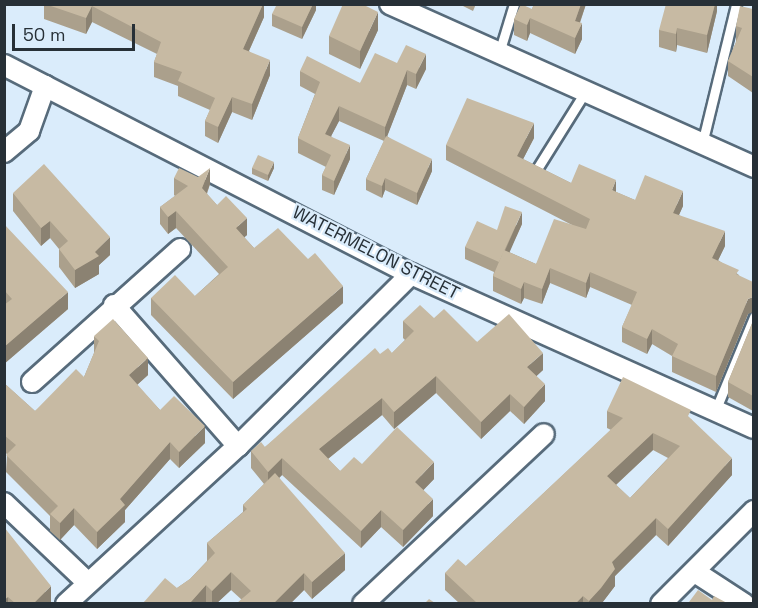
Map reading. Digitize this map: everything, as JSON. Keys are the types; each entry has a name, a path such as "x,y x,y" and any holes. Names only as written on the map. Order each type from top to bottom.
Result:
{"street":[{"path":"390,4 753,167"},
{"name":"WATERMELON STREET","path":"4,65 411,274 753,429"},
{"path":"4,152 29,131 45,86"},
{"path":"32,382 114,305 180,249"},
{"path":"66,603 238,446 411,274"},
{"path":"114,305 238,446"},
{"path":"363,603 544,434"},
{"path":"4,503 88,583"},
{"path":"665,602 753,511"},
{"path":"695,572 744,603"}],"lane":[{"path":"499,53 514,4"},
{"path":"702,144 736,4"},
{"path":"535,171 585,92"},
{"path":"715,411 753,317"}],"building":[{"path":"45,4 263,4 243,49 270,60 252,104 232,97 218,127 205,121 215,98 178,81 182,72 154,62 161,42 92,6 86,18"},
{"path":"277,4 313,4 302,27 272,14"},
{"path":"343,4 362,4 378,12 360,51 329,36"},
{"path":"521,4 532,9 534,4 581,4 575,21 582,23 575,38 530,18 527,25 514,19"},
{"path":"666,4 715,4 707,35 677,28 676,34 659,30"},
{"path":"740,6 753,9 753,77 728,61 742,28 736,26"},
{"path":"406,45 426,54 416,74 407,70 385,127 339,106 325,134 350,145 334,181 322,175 331,155 298,138 320,82 300,71 307,56 360,83 375,53 397,63"},
{"path":"467,98 534,123 517,156 571,183 579,164 616,180 612,190 635,200 645,175 683,191 673,213 725,231 712,258 739,270 736,274 753,282 753,297 748,299 716,376 672,356 678,344 652,329 647,339 622,327 637,292 590,272 586,283 550,268 542,289 524,282 521,289 493,276 504,250 536,264 554,219 586,229 590,219 446,145"},
{"path":"386,136 432,159 417,193 385,178 382,186 366,179"},
{"path":"258,155 274,162 268,175 252,168"},
{"path":"44,164 110,237 95,252 99,256 75,270 59,249 68,241 50,221 41,228 13,193"},
{"path":"179,168 198,177 210,168 202,188 217,205 226,196 247,218 236,228 254,248 278,228 308,259 315,253 343,286 233,382 151,298 175,275 195,296 228,267 176,211 168,217 160,207 188,186 174,178"},
{"path":"505,206 522,212 499,262 465,247 477,221 497,230"},
{"path":"4,224 68,292 4,347 4,305 12,299 4,290"},
{"path":"420,305 434,318 444,309 477,342 509,314 543,353 527,367 545,384 524,407 510,394 481,422 436,376 394,412 382,398 319,449 340,471 354,457 362,464 397,427 434,462 415,482 433,499 403,530 381,510 361,531 282,458 268,472 251,451 261,442 265,447 375,348 380,354 388,348 392,353 414,331 403,321"},
{"path":"113,319 148,358 129,375 160,410 174,396 205,426 179,452 170,442 120,499 125,505 97,532 74,508 60,523 50,514 58,506 6,455 16,445 4,435 4,383 35,411 76,369 84,377 99,341 94,336"},
{"path":"753,321 753,396 728,382"},
{"path":"623,377 691,410 688,416 732,458 668,529 656,518 612,562 615,569 589,601 583,596 576,603 477,603 445,573 458,559 466,566 623,418 607,411","holes":["653,433 680,446 630,498 607,476"]},
{"path":"275,473 345,553 312,582 304,573 274,603 237,603 251,591 231,572 212,591 206,585 190,603 144,602 165,578 177,588 190,579 215,553 207,543 247,509 243,505"},
{"path":"4,527 51,586 34,603 15,603 8,597 4,600"},
{"path":"698,590 712,600 714,596 727,603 689,602"}]}
